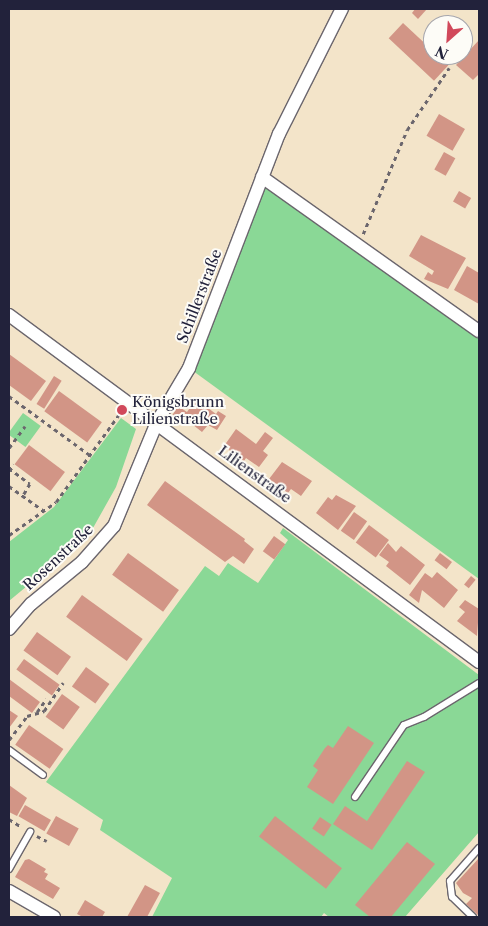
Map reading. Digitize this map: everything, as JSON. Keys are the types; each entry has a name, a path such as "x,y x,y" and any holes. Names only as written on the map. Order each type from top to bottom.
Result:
{"street":[{"name":"Schillerstraße","path":"156,422 189,368 279,134 342,9"},
{"path":"262,177 479,331"},
{"name":"Lilienstraße","path":"9,315 479,662"},
{"name":"Rosenstraße","path":"9,629 31,604 82,562 114,526 156,422"},
{"path":"9,891 54,917"}],"lane":[{"path":"355,797 404,725 424,717 479,683"},
{"path":"9,750 43,774"},
{"path":"9,869 30,832"},
{"path":"473,917 452,897 450,880 479,848"}],"path":[{"path":"359,244 406,130 449,68"},
{"path":"9,396 90,454"},
{"path":"9,535 56,502 129,402"},
{"path":"9,448 26,426"},
{"path":"14,464 9,469 30,484 23,496"},
{"path":"9,486 44,511"},
{"path":"9,740 27,716 44,711 63,683"},
{"path":"36,713 46,699"}],"green space":[{"path":"266,181 479,336 479,579 189,368"},
{"path":"23,413 41,426 26,447 9,435"},
{"path":"121,418 136,429 116,487 93,528 85,538 9,601 9,542 54,507"},
{"path":"283,528 479,675 479,832 405,917 329,917 324,913 321,917 152,917 172,878 100,830 103,820 46,782 205,566 219,576 228,563 258,583 288,540 280,533"}],"building":[{"path":"415,9 427,9 418,19 412,13"},
{"path":"403,23 423,42 423,65 448,65 434,81 389,38"},
{"path":"479,40 479,74 473,80 456,65 473,65 473,47"},
{"path":"439,114 465,129 452,151 426,136"},
{"path":"444,152 455,158 446,176 434,169"},
{"path":"459,191 471,198 465,208 453,201"},
{"path":"421,235 466,258 448,289 424,279 428,272 432,275 434,271 409,256"},
{"path":"467,266 479,273 479,304 454,290"},
{"path":"9,354 46,381 31,401 9,385"},
{"path":"54,376 62,381 44,409 37,404"},
{"path":"59,391 102,422 87,442 44,411"},
{"path":"196,399 216,414 218,411 226,416 217,430 208,425 202,432 183,417 175,422 170,419 178,406 187,412"},
{"path":"236,429 256,444 265,432 273,438 263,451 268,455 259,467 246,458 244,461 224,446"},
{"path":"29,445 65,472 50,491 15,464"},
{"path":"282,462 312,481 301,496 291,489 288,493 269,479"},
{"path":"165,481 245,539 244,541 254,549 244,564 233,556 225,562 147,505"},
{"path":"336,495 356,506 338,530 316,513 328,497 332,500"},
{"path":"354,512 367,521 354,540 341,531"},
{"path":"369,525 389,540 376,558 356,543"},
{"path":"274,536 285,544 274,560 263,551"},
{"path":"388,543 396,552 401,546 425,565 410,585 386,566 389,562 379,555"},
{"path":"128,553 179,590 163,612 112,575"},
{"path":"440,553 452,562 447,569 435,560"},
{"path":"437,572 458,590 444,608 422,590 419,603 409,595 425,573 432,578"},
{"path":"471,576 476,580 469,588 464,585"},
{"path":"82,595 143,639 127,661 66,617"},
{"path":"465,600 479,609 477,636 457,621 465,612 459,607"},
{"path":"37,632 71,657 57,675 23,651"},
{"path":"24,659 60,685 52,695 16,670"},
{"path":"86,667 109,684 95,703 72,686"},
{"path":"9,679 40,702 32,713 9,696"},
{"path":"62,694 80,707 63,730 46,717"},
{"path":"9,710 18,716 9,728"},
{"path":"29,725 63,749 50,769 15,745"},
{"path":"348,726 374,743 333,804 307,787 318,770 313,766 325,748 328,745 333,748"},
{"path":"407,761 425,772 372,850 333,824 345,806 367,821"},
{"path":"9,785 27,798 17,816 9,812"},
{"path":"25,805 51,820 44,831 18,816"},
{"path":"56,816 79,829 69,846 46,833"},
{"path":"275,816 342,868 326,889 259,836"},
{"path":"320,817 332,825 324,836 312,829"},
{"path":"407,842 435,864 391,917 370,917 355,905"},
{"path":"479,858 479,916 466,904 472,898 463,893 456,883"},
{"path":"29,859 46,869 44,872 48,874 45,879 60,888 53,899 15,877 25,860"},
{"path":"145,885 160,893 147,917 127,917"},
{"path":"85,900 105,912 102,917 83,917 77,914"}],"place":[{"name":"Königsbrunn Lilienstraße","path":"122,410"}]}
